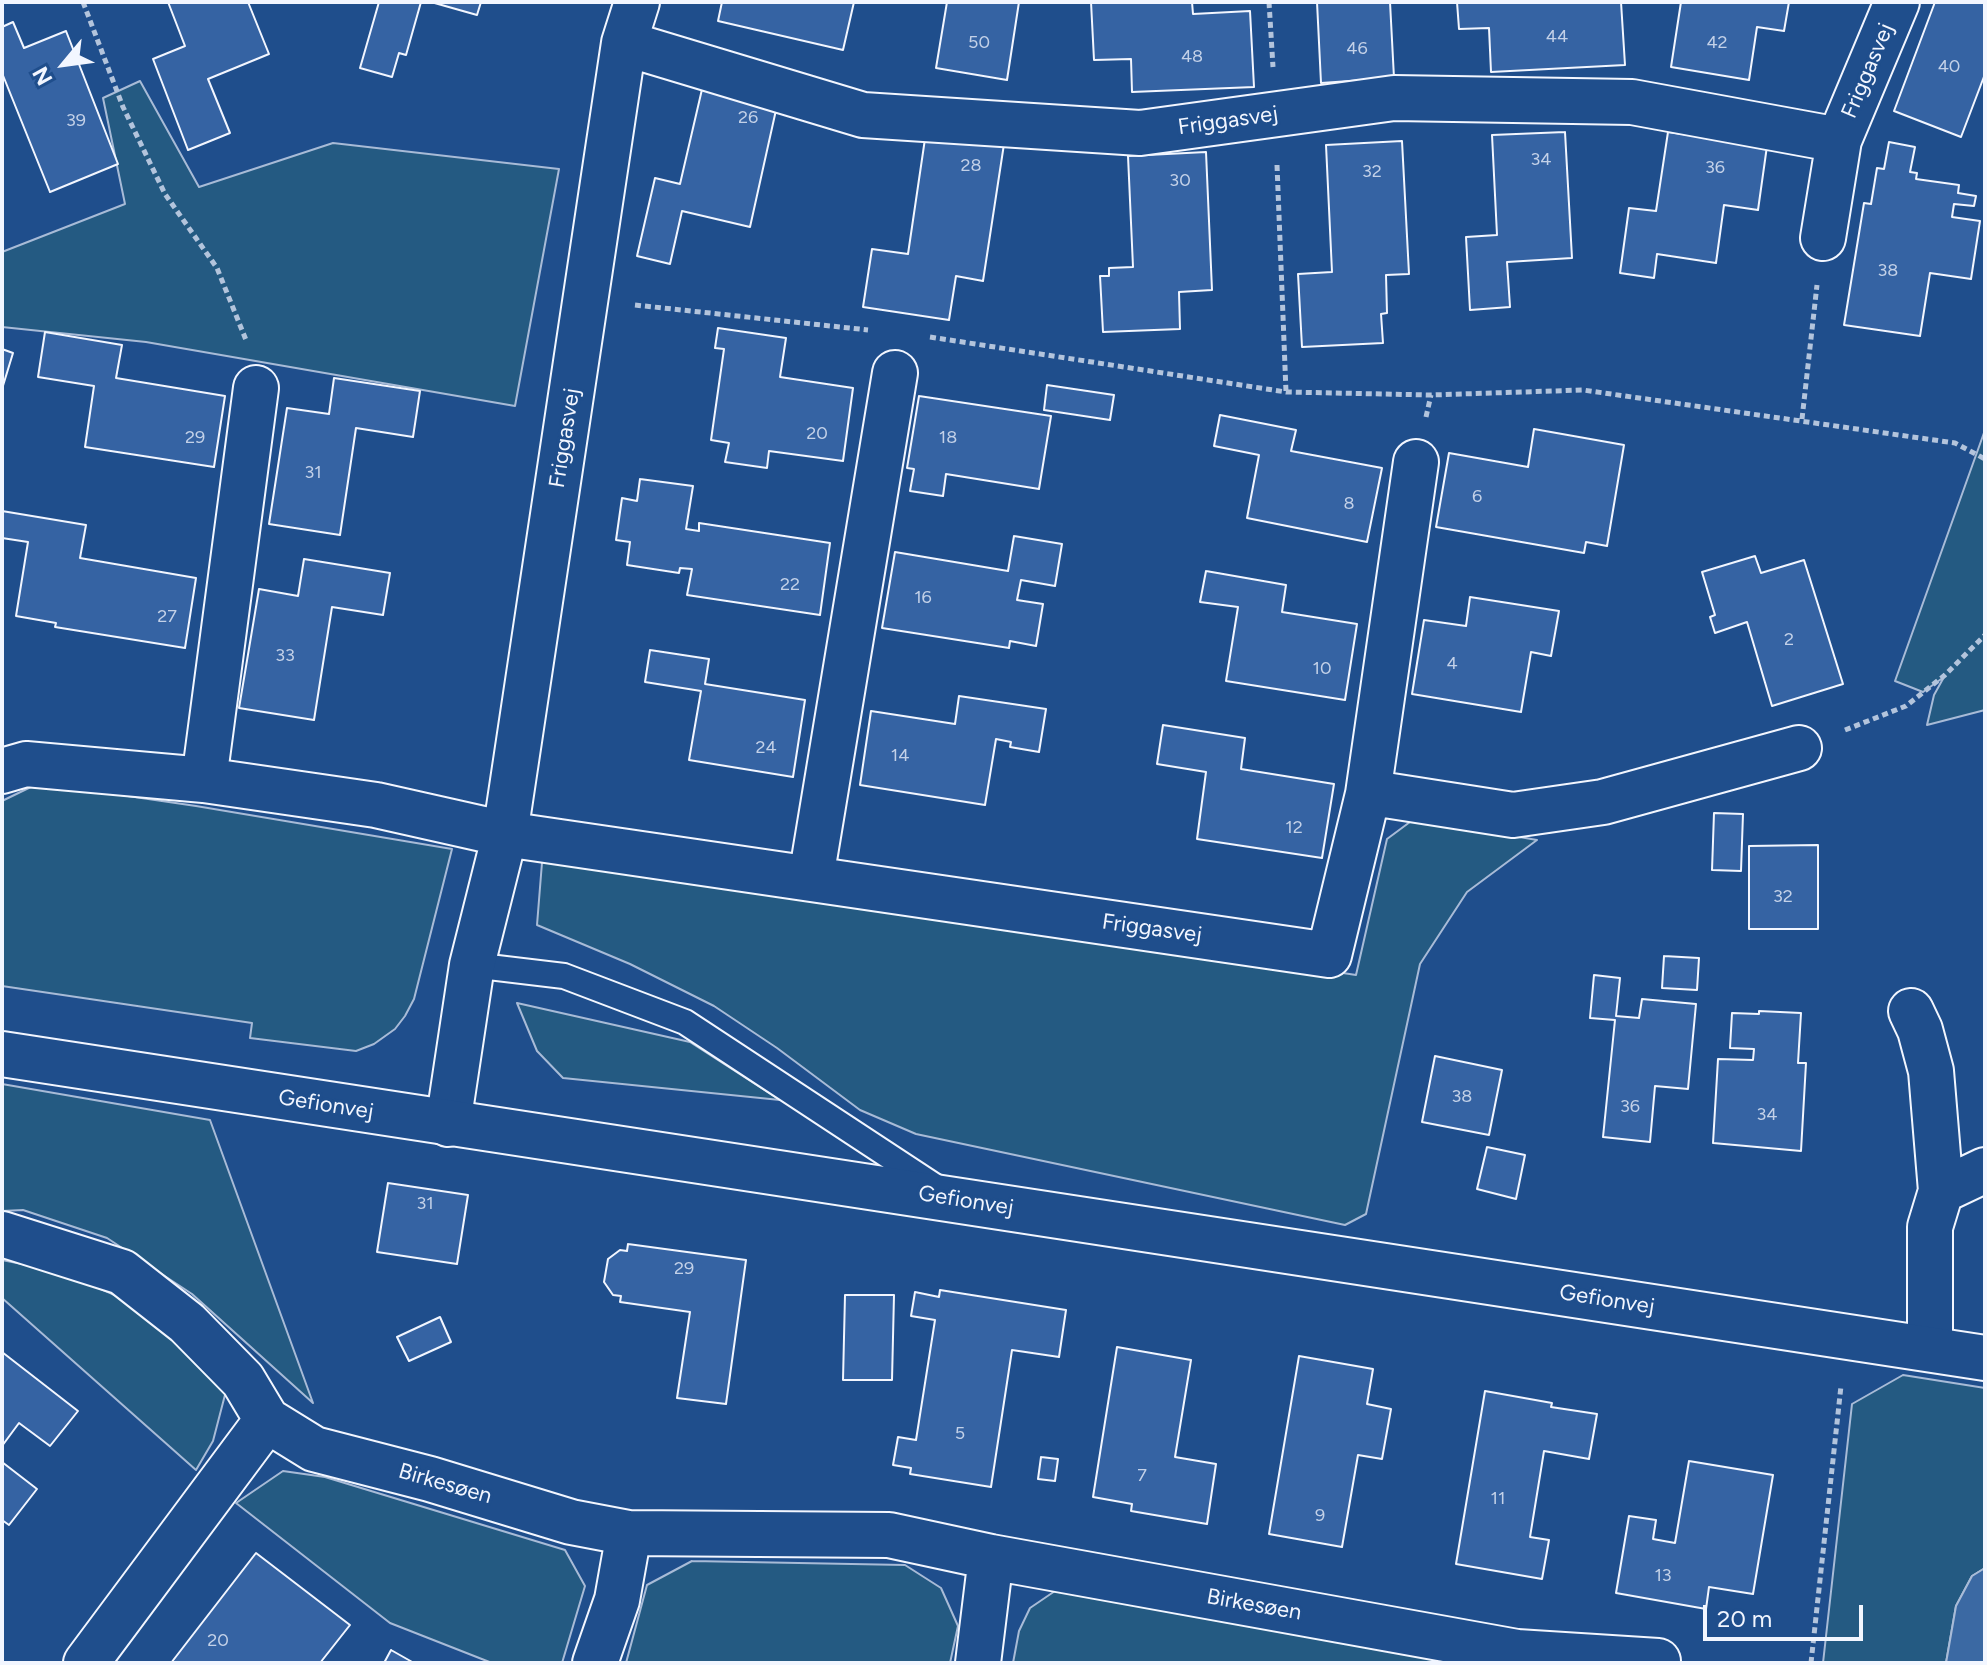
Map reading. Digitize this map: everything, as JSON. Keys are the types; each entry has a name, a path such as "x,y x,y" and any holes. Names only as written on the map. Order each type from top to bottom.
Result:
{"street":[{"name":"Friggasvej","path":"1823,238 1839,140 1897,2"},
{"name":"Friggasvej","path":"448,1124 472,965 505,834 631,22 863,115 1140,133 1394,98 1632,102 1839,140"},
{"path":"811,878 895,373"},
{"path":"204,780 256,388"},
{"name":"Friggasvej","path":"2,771 26,764 204,780 376,805 505,834 1329,955 1368,794 1416,462"},
{"path":"1368,794 1513,815 1603,802 1799,748"},
{"path":"1911,1011 1920,1030 1931,1071 1941,1191 1930,1227 1930,1349"},
{"name":"Gefionvej","path":"2,1054 1985,1358"},
{"path":"1941,1191 1985,1170"},
{"name":"Birkesøen","path":"2,1234 122,1272 187,1323 243,1380 267,1420 314,1449 430,1479 571,1522 629,1533 889,1535 1518,1658 1658,1661"},
{"path":"86,1663 267,1420"},
{"path":"595,1663 617,1600 629,1533"},
{"path":"978,1663 991,1557"}],"lane":[{"path":"472,965 564,976 685,1022 955,1199"}],"path":[{"path":"83,2 123,107 165,194 217,268 246,337 256,388"},
{"path":"1269,2 1286,392"},
{"path":"1802,419 1823,238"},
{"path":"587,300 881,331"},
{"path":"926,336 1286,392 1431,395 1583,390 1955,443 1985,459"},
{"path":"1799,748 1906,706 1945,675 1985,635"},
{"path":"1811,1663 1847,1337"}],"shaded area":[{"path":"140,81 199,187 333,143 559,169 515,406 146,342 2,327 2,252 125,204 103,98"},
{"path":"1985,430 1985,710 1927,725 1934,695 1944,677 1923,692 1895,681"},
{"path":"39,783 452,849 414,999 405,1016 395,1029 374,1044 356,1051 250,1038 252,1023 2,986 2,801"},
{"path":"1414,819 1537,840 1467,892 1420,964 1366,1214 1345,1225 916,1134 860,1110 714,1006 630,964 537,925 543,850 1356,975 1387,839"},
{"path":"517,1003 690,1042 780,1100 563,1078 537,1051"},
{"path":"2,1084 210,1120 313,1403 192,1294 107,1238 23,1210 2,1211"},
{"path":"2,1260 62,1272 142,1307 226,1391 213,1441 196,1470 2,1298"},
{"path":"1903,1375 1985,1388 1985,1568 1972,1576 1956,1606 1946,1663 1823,1663 1852,1404"},
{"path":"283,1471 325,1477 565,1550 585,1586 562,1663 492,1663 390,1623 236,1503"},
{"path":"692,1561 905,1565 941,1588 958,1626 950,1663 626,1663 647,1585"},
{"path":"1985,1568 1985,1663 1946,1663 1956,1606 1972,1576"},
{"path":"1055,1591 1457,1659 1462,1663 1013,1663 1019,1631 1030,1608"}],"building":[{"path":"168,2 248,2 269,54 208,79 230,133 188,150 153,59 185,46"},
{"path":"379,2 421,2 406,55 399,53 392,77 360,68"},
{"path":"431,2 481,2 477,15"},
{"path":"722,2 854,2 843,50 718,21"},
{"path":"947,2 1019,2 1007,80 936,68"},
{"path":"1091,2 1192,2 1193,14 1250,11 1254,87 1132,92 1131,59 1094,60"},
{"path":"1317,2 1390,2 1394,78 1321,83"},
{"path":"1457,2 1621,2 1625,65 1491,72 1489,28 1459,29"},
{"path":"1681,2 1789,2 1784,31 1757,27 1749,80 1671,67"},
{"path":"1935,2 1985,2 1985,74 1961,137 1894,111"},
{"path":"13,22 24,48 66,31 118,164 50,192 2,73 2,27"},
{"path":"703,85 778,101 750,227 682,211 670,264 637,256 655,178 680,184"},
{"path":"926,132 1004,144 983,281 956,276 949,320 863,307 872,249 908,254"},
{"path":"1565,132 1572,258 1507,262 1510,307 1470,310 1466,237 1497,235 1492,135"},
{"path":"1668,132 1767,146 1758,210 1724,205 1716,263 1657,254 1654,278 1620,273 1629,208 1656,211"},
{"path":"1402,141 1409,274 1386,275 1387,313 1381,314 1383,343 1302,347 1298,274 1332,272 1326,145"},
{"path":"1889,142 1915,147 1910,172 1917,173 1916,179 1959,185 1958,193 1976,196 1974,206 1954,204 1952,217 1980,221 1971,279 1930,273 1920,336 1844,325 1864,203 1871,204 1877,168 1884,169"},
{"path":"1206,152 1212,290 1179,292 1180,329 1103,332 1100,276 1109,276 1109,268 1133,267 1128,156"},
{"path":"718,328 786,338 780,377 853,388 843,461 769,451 767,468 725,462 729,443 711,440 724,349 715,348"},
{"path":"45,332 122,345 116,378 225,396 214,467 85,447 94,386 38,377"},
{"path":"2,349 13,353 2,389"},
{"path":"334,378 420,391 413,437 356,428 340,535 269,524 287,408 329,414"},
{"path":"1047,385 1114,395 1110,420 1044,410"},
{"path":"919,396 1051,416 1039,489 946,474 943,496 910,491 914,469 907,468"},
{"path":"1220,415 1296,430 1291,451 1382,468 1367,542 1247,518 1259,455 1214,446"},
{"path":"1534,429 1624,445 1607,546 1586,542 1584,553 1436,527 1449,453 1528,467"},
{"path":"640,479 693,486 686,529 699,531 699,523 830,543 820,615 687,595 692,569 680,568 679,573 627,565 630,542 616,540 622,498 637,501"},
{"path":"2,511 86,525 80,558 196,578 185,648 55,627 56,623 16,616 28,542 2,538"},
{"path":"1014,536 1062,544 1055,586 1021,580 1017,600 1043,604 1036,646 1010,641 1009,648 882,628 895,552 1008,571"},
{"path":"1755,556 1761,573 1804,560 1843,684 1772,706 1747,622 1715,633 1710,617 1715,615 1702,572"},
{"path":"304,559 390,573 383,615 332,607 314,720 239,708 259,589 298,596"},
{"path":"1206,571 1286,585 1282,612 1357,624 1345,700 1226,681 1238,607 1200,602"},
{"path":"1470,597 1559,611 1551,656 1531,652 1521,712 1412,694 1424,620 1466,626"},
{"path":"650,650 709,659 705,684 805,700 793,777 689,760 701,691 645,682"},
{"path":"959,696 1046,709 1039,752 1010,747 1011,742 996,739 985,805 860,785 871,711 955,724"},
{"path":"1163,725 1245,738 1241,769 1334,784 1322,858 1197,839 1206,772 1157,764"},
{"path":"1714,813 1743,814 1741,871 1712,870"},
{"path":"1818,845 1818,929 1749,929 1749,846"},
{"path":"1664,956 1699,958 1697,990 1662,988"},
{"path":"1594,975 1620,978 1616,1016 1639,1018 1642,999 1696,1004 1688,1089 1655,1086 1650,1142 1603,1137 1615,1020 1590,1018"},
{"path":"1759,1011 1801,1013 1798,1063 1806,1063 1801,1151 1713,1143 1718,1059 1753,1060 1754,1049 1730,1048 1732,1013 1759,1014"},
{"path":"1435,1056 1502,1070 1489,1135 1422,1122"},
{"path":"1487,1147 1525,1155 1516,1199 1477,1189"},
{"path":"388,1183 468,1195 457,1264 377,1252"},
{"path":"628,1244 746,1260 726,1404 677,1398 690,1312 620,1302 621,1296 613,1295 604,1282 608,1259 620,1250 627,1251"},
{"path":"940,1290 1066,1310 1059,1357 1012,1350 991,1487 910,1474 911,1468 893,1465 898,1437 916,1440 935,1320 911,1316 915,1292 939,1297"},
{"path":"845,1295 894,1295 892,1380 843,1380"},
{"path":"440,1317 451,1342 409,1361 397,1337"},
{"path":"1117,1347 1191,1360 1175,1457 1216,1464 1207,1524 1131,1511 1132,1504 1093,1497"},
{"path":"2,1352 78,1411 50,1446 19,1423 2,1446"},
{"path":"1299,1356 1373,1369 1367,1404 1391,1409 1382,1459 1358,1455 1342,1547 1269,1534"},
{"path":"1485,1391 1597,1414 1589,1459 1544,1451 1530,1537 1549,1540 1542,1579 1456,1564"},
{"path":"1041,1457 1058,1459 1055,1481 1038,1479"},
{"path":"1689,1461 1773,1475 1753,1594 1709,1587 1706,1609 1616,1593 1629,1516 1656,1520 1653,1539 1675,1543"},
{"path":"2,1462 37,1489 9,1525 2,1520"},
{"path":"256,1553 350,1625 320,1663 171,1663"},
{"path":"391,1650 414,1663 384,1663"}]}
